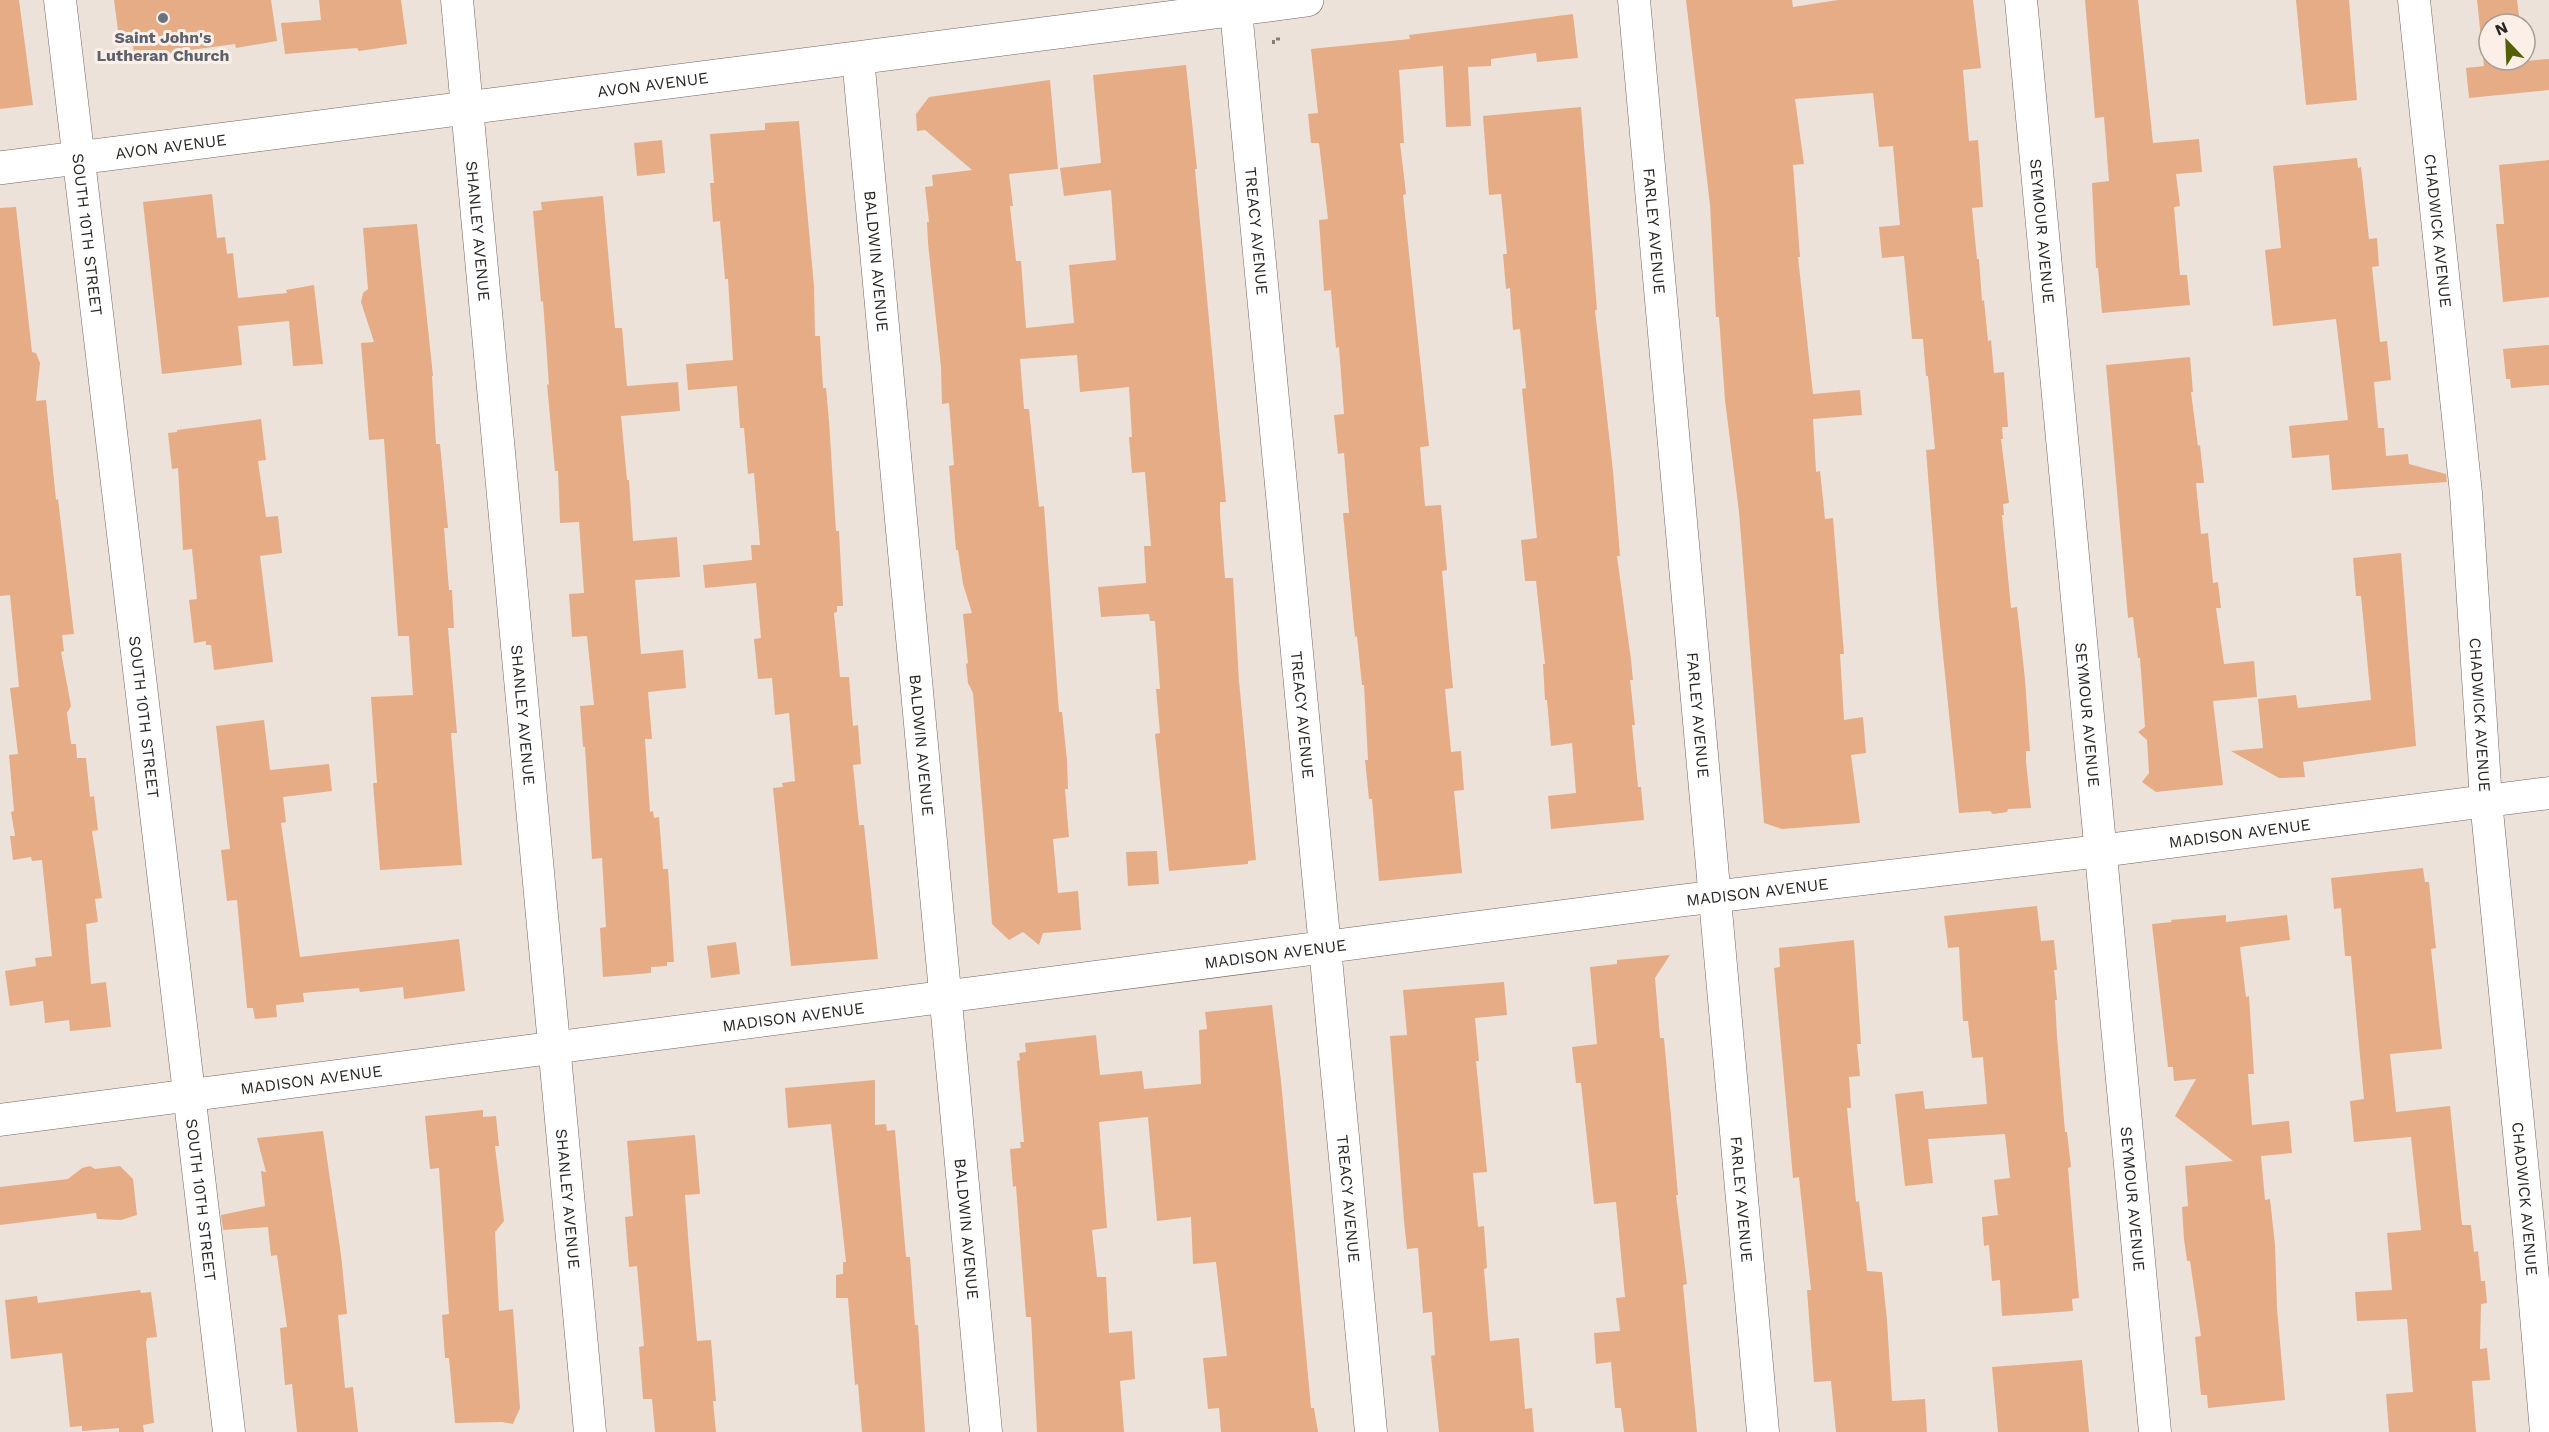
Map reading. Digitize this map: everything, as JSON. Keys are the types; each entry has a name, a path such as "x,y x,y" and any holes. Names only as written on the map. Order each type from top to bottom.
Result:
{"street":[{"name":"SOUTH 10TH STREET","path":"60,0 229,1432"},
{"name":"SHANLEY AVENUE","path":"457,0 590,1432"},
{"name":"AVON AVENUE","path":"0,168 858,58 1235,5 1307,0"},
{"name":"FARLEY AVENUE","path":"1634,0 1763,1432"},
{"name":"SEYMOUR AVENUE","path":"2021,0 2155,1432"},
{"name":"CHADWICK AVENUE","path":"2414,0 2466,493 2486,801 2529,1233 2546,1432"},
{"name":"TREACY AVENUE","path":"1235,5 1371,1432"},
{"name":"BALDWIN AVENUE","path":"858,58 986,1432"},
{"name":"MADISON AVENUE","path":"0,1120 1713,897 2100,851 2549,793"}],"path":[{"path":"1272,42 1278,42 1278,36"}],"building":[{"path":"0,0 19,0 33,105 0,109"},
{"name":"Saint John's Lutheran Church","path":"114,0 271,0 277,41 236,48 235,44 161,54 161,59 135,62 132,37 119,38"},
{"path":"319,0 401,0 407,44 359,51 357,48 285,54 281,23 321,20"},
{"path":"1686,0 1792,0 1793,7 1838,0 1973,0 1981,68 1963,70 1969,141 1978,140 1983,207 1972,208 1982,301 1984,300 1988,341 1991,340 1994,373 2004,372 2008,427 2002,427 2003,439 2001,439 2009,503 2003,504 2004,515 2002,515 2011,608 2017,607 2025,679 2030,751 2026,751 2026,762 2031,808 2008,809 2007,812 1993,814 1990,811 1959,813 1939,615 1926,450 1935,449 1928,376 1926,376 1923,339 1912,339 1904,256 1882,258 1879,227 1900,225 1893,146 1879,147 1873,93 1795,99 1804,164 1793,165 1800,257 1798,257 1813,394 1860,390 1862,415 1813,419 1816,472 1820,471 1825,519 1833,518 1844,654 1840,654 1844,720 1863,717 1866,753 1851,755 1860,823 1782,829 1764,823 1739,512 1725,400 1719,317 1716,317 1710,205"},
{"path":"2085,0 2138,0 2153,143 2199,139 2202,172 2176,174 2180,206 2174,207 2180,275 2187,275 2190,305 2102,313 2098,268 2096,268 2092,183 2109,181 2104,117 2095,118"},
{"path":"2296,0 2349,0 2357,100 2306,105"},
{"path":"2477,0 2517,0 2518,12 2478,12"},
{"path":"1573,14 1578,58 1537,62 1536,53 1491,59 1491,66 1468,67 1471,126 1446,127 1443,66 1399,70 1404,143 1400,143 1406,194 1403,195 1429,446 1420,447 1425,506 1441,505 1447,570 1442,571 1453,688 1445,689 1451,752 1461,751 1464,790 1454,791 1462,873 1379,881 1372,799 1369,799 1365,760 1368,760 1364,685 1362,685 1357,636 1355,637 1343,513 1349,513 1344,453 1338,454 1334,415 1344,414 1339,347 1336,348 1331,290 1324,291 1319,220 1328,219 1319,143 1311,143 1308,114 1318,113 1311,49 1410,39 1409,35"},
{"path":"2549,59 2549,90 2469,98 2466,68 2477,67 2477,72 2537,72 2537,60"},
{"path":"1186,65 1226,502 1220,502 1225,578 1233,578 1239,681 1256,860 1248,861 1248,864 1169,871 1155,734 1160,733 1156,689 1160,689 1155,621 1150,621 1149,614 1101,617 1098,587 1146,583 1144,546 1151,546 1145,472 1132,473 1129,387 1080,392 1077,355 1020,359 1024,409 1029,409 1039,507 1044,506 1059,712 1062,712 1067,760 1068,789 1065,789 1069,837 1053,839 1058,893 1078,891 1081,930 1043,933 1039,945 1023,932 1009,940 992,924 973,693 968,683 966,664 968,663 963,614 972,613 963,584 958,550 956,550 949,466 954,465 949,403 942,404 941,367 928,243 927,222 929,222 925,187 933,186 932,175 972,170 925,130 917,131 916,114 929,97 1050,80 1058,169 1009,174 1013,206 1010,206 1016,261 1021,261 1026,328 1074,323 1069,265 1116,260 1111,190 1064,196 1060,168 1101,163 1093,75"},
{"path":"1581,107 1597,310 1595,310 1613,471 1620,556 1617,556 1633,680 1630,680 1635,725 1632,725 1638,787 1641,787 1644,820 1551,829 1548,796 1576,793 1572,743 1551,746 1547,700 1545,700 1543,664 1545,664 1536,581 1525,581 1521,540 1537,538 1522,389 1526,388 1520,329 1513,330 1510,288 1506,289 1503,254 1507,254 1501,194 1489,195 1483,116"},
{"path":"799,121 814,286 815,336 820,336 823,388 826,388 829,421 836,531 839,531 843,606 837,606 837,612 834,613 840,677 849,677 853,726 858,725 861,764 853,765 859,825 864,825 878,959 791,966 773,788 783,787 782,783 795,781 789,713 775,715 772,678 758,679 754,639 761,638 756,583 705,588 703,565 752,560 751,545 760,545 754,473 748,474 744,428 740,428 737,386 688,390 686,364 733,360 728,279 725,279 720,221 713,222 710,183 714,183 710,134 765,130 765,123"},
{"path":"662,140 665,173 637,176 634,143"},
{"path":"2357,158 2358,168 2361,167 2369,239 2377,238 2379,266 2372,267 2380,342 2387,341 2391,380 2374,382 2378,428 2384,428 2386,456 2408,454 2409,464 2446,474 2447,482 2332,490 2329,455 2292,458 2289,426 2348,420 2336,319 2273,326 2265,250 2281,248 2273,166"},
{"path":"2549,160 2549,297 2503,302 2496,224 2504,224 2499,165"},
{"path":"212,194 217,238 225,237 227,254 233,253 238,298 287,293 286,290 314,285 323,364 293,366 289,321 238,326 242,365 162,374 143,202"},
{"path":"603,196 615,328 622,328 627,386 678,382 680,411 621,416 627,480 629,480 633,541 677,537 680,577 635,580 641,654 683,650 686,688 648,692 652,739 645,739 650,812 653,811 654,818 659,817 663,869 668,869 674,962 667,962 667,966 651,967 651,973 603,977 600,928 606,927 602,858 592,859 580,706 594,705 587,636 572,637 569,594 584,593 579,522 560,523 558,471 555,471 547,384 549,385 543,301 541,302 533,211 542,210 541,202"},
{"path":"16,207 32,352 36,353 40,363 36,401 46,400 56,500 58,499 74,634 62,635 64,651 61,652 71,706 67,713 71,744 76,744 77,758 86,758 90,797 94,796 98,830 92,831 102,898 95,899 98,922 86,924 91,984 106,982 111,1027 70,1031 69,1020 45,1023 43,1001 10,1006 5,971 36,966 35,958 52,956 42,860 32,861 31,857 13,860 10,836 15,836 11,812 14,811 9,755 18,754 10,688 19,687 10,595 0,596 0,208"},
{"path":"417,224 433,376 436,444 440,444 448,528 444,528 454,628 448,628 457,733 451,733 462,865 380,870 373,783 377,783 371,697 413,695 409,636 398,636 384,439 369,440 361,343 374,342 361,302 363,293 368,289 363,228"},
{"path":"2549,345 2549,385 2511,388 2510,379 2506,379 2503,349"},
{"path":"2190,357 2193,392 2191,392 2204,483 2196,483 2201,534 2208,533 2213,583 2218,582 2221,608 2216,608 2224,664 2254,661 2257,697 2213,701 2223,785 2156,792 2142,782 2149,773 2147,740 2138,732 2145,727 2140,658 2138,658 2133,617 2128,618 2106,365"},
{"path":"261,419 266,460 258,461 266,517 278,516 282,553 260,556 273,662 214,670 211,645 206,645 206,641 194,643 189,600 197,599 192,549 183,550 178,468 172,469 168,433"},
{"path":"2401,553 2416,746 2303,762 2305,777 2279,778 2231,751 2263,748 2258,699 2296,695 2298,708 2371,700 2361,596 2356,596 2353,558"},
{"path":"264,720 270,770 329,764 332,791 283,797 286,822 281,823 300,957 459,939 465,991 404,999 403,987 360,992 359,988 303,993 304,1002 276,1005 277,1017 255,1019 253,1008 247,1008 237,900 227,901 221,850 230,849 216,726"},
{"path":"1157,851 1159,884 1128,886 1126,852"},
{"path":"2423,868 2425,882 2429,882 2436,948 2431,949 2442,1049 2390,1054 2396,1112 2450,1106 2462,1225 2471,1225 2474,1252 2478,1251 2481,1281 2485,1281 2487,1303 2481,1304 2480,1349 2487,1348 2490,1380 2472,1381 2476,1432 2389,1432 2386,1394 2413,1392 2407,1319 2357,1321 2355,1292 2392,1290 2387,1233 2421,1230 2411,1137 2354,1142 2350,1101 2364,1099 2351,956 2345,956 2341,908 2334,909 2331,878"},
{"path":"2037,906 2041,941 2054,940 2057,970 2054,970 2057,1036 2065,1132 2067,1132 2071,1167 2068,1168 2079,1298 2072,1299 2073,1311 2002,1316 2000,1280 1992,1281 1989,1245 1984,1246 1982,1217 1998,1215 1994,1180 2010,1178 2005,1134 1928,1139 1933,1183 1905,1186 1895,1094 1923,1091 1925,1109 1987,1104 1983,1057 1972,1058 1968,1021 1963,1021 1959,947 1948,948 1944,916"},
{"path":"2226,915 2226,922 2287,915 2290,940 2240,947 2246,997 2249,996 2254,1074 2248,1074 2252,1125 2289,1121 2292,1153 2261,1156 2265,1200 2270,1199 2275,1245 2277,1308 2285,1400 2208,1408 2207,1395 2201,1395 2195,1337 2201,1336 2190,1261 2187,1261 2184,1239 2182,1207 2188,1206 2185,1166 2233,1161 2175,1116 2196,1079 2174,1081 2173,1067 2168,1067 2152,924"},
{"path":"1854,940 1861,1044 1857,1044 1860,1076 1849,1077 1851,1108 1847,1108 1856,1202 1859,1201 1867,1271 1882,1272 1892,1401 1925,1399 1927,1432 1836,1432 1831,1381 1814,1382 1807,1290 1811,1290 1799,1177 1793,1178 1774,968 1780,967 1779,948"},
{"path":"736,942 740,974 711,978 707,946"},
{"path":"1670,955 1655,978 1660,1038 1664,1038 1678,1195 1676,1195 1687,1284 1683,1285 1697,1432 1624,1432 1621,1408 1615,1408 1611,1362 1596,1364 1594,1333 1620,1331 1616,1298 1625,1297 1616,1202 1594,1204 1581,1083 1576,1083 1572,1047 1597,1044 1590,967 1617,964 1617,960"},
{"path":"1504,982 1507,1015 1475,1018 1479,1061 1476,1061 1487,1172 1473,1173 1478,1227 1484,1226 1487,1268 1484,1269 1490,1341 1519,1338 1525,1409 1532,1408 1534,1432 1439,1432 1431,1356 1435,1355 1432,1312 1423,1313 1418,1248 1407,1249 1390,1036 1407,1035 1403,990"},
{"path":"1272,1005 1311,1408 1314,1408 1318,1432 1221,1432 1219,1408 1208,1409 1203,1358 1227,1356 1216,1262 1193,1264 1191,1217 1157,1221 1148,1117 1099,1122 1107,1228 1092,1230 1097,1277 1106,1277 1109,1333 1132,1331 1135,1379 1120,1381 1124,1432 1037,1432 1031,1317 1026,1317 1016,1186 1013,1187 1010,1149 1021,1148 1020,1142 1024,1142 1017,1061 1020,1060 1019,1053 1026,1052 1025,1043 1096,1035 1100,1075 1142,1071 1144,1089 1201,1084 1199,1030 1207,1029 1205,1012"},
{"path":"875,1080 875,1125 886,1124 887,1131 895,1130 906,1257 910,1257 915,1325 918,1325 925,1432 862,1432 858,1384 855,1385 848,1298 836,1298 836,1275 843,1274 843,1262 846,1262 831,1124 788,1128 785,1088"},
{"path":"483,1110 483,1117 496,1116 499,1146 495,1146 504,1221 495,1232 499,1311 513,1309 520,1408 513,1424 502,1422 455,1423 449,1358 445,1358 442,1315 449,1314 439,1168 430,1169 425,1116"},
{"path":"323,1131 347,1314 338,1315 345,1388 353,1387 358,1432 297,1432 292,1384 285,1385 280,1328 287,1327 277,1255 271,1256 268,1227 223,1230 221,1215 265,1206 261,1171 266,1172 257,1138"},
{"path":"695,1135 700,1194 685,1195 697,1341 711,1340 716,1432 655,1432 652,1399 643,1399 639,1347 644,1346 637,1266 629,1267 625,1217 633,1216 627,1141"},
{"path":"90,1166 95,1169 120,1166 133,1179 137,1215 121,1220 97,1219 96,1213 0,1225 0,1187 68,1179 82,1168"},
{"path":"140,1290 141,1293 151,1292 157,1337 147,1338 146,1343 154,1423 143,1425 144,1432 119,1432 119,1428 82,1431 82,1426 70,1427 62,1353 11,1359 5,1300 37,1296 38,1303"},
{"path":"2082,1360 2089,1432 1998,1432 1992,1367"}],"place":[{"name":"Saint John's Lutheran Church","path":"163,18"}]}
